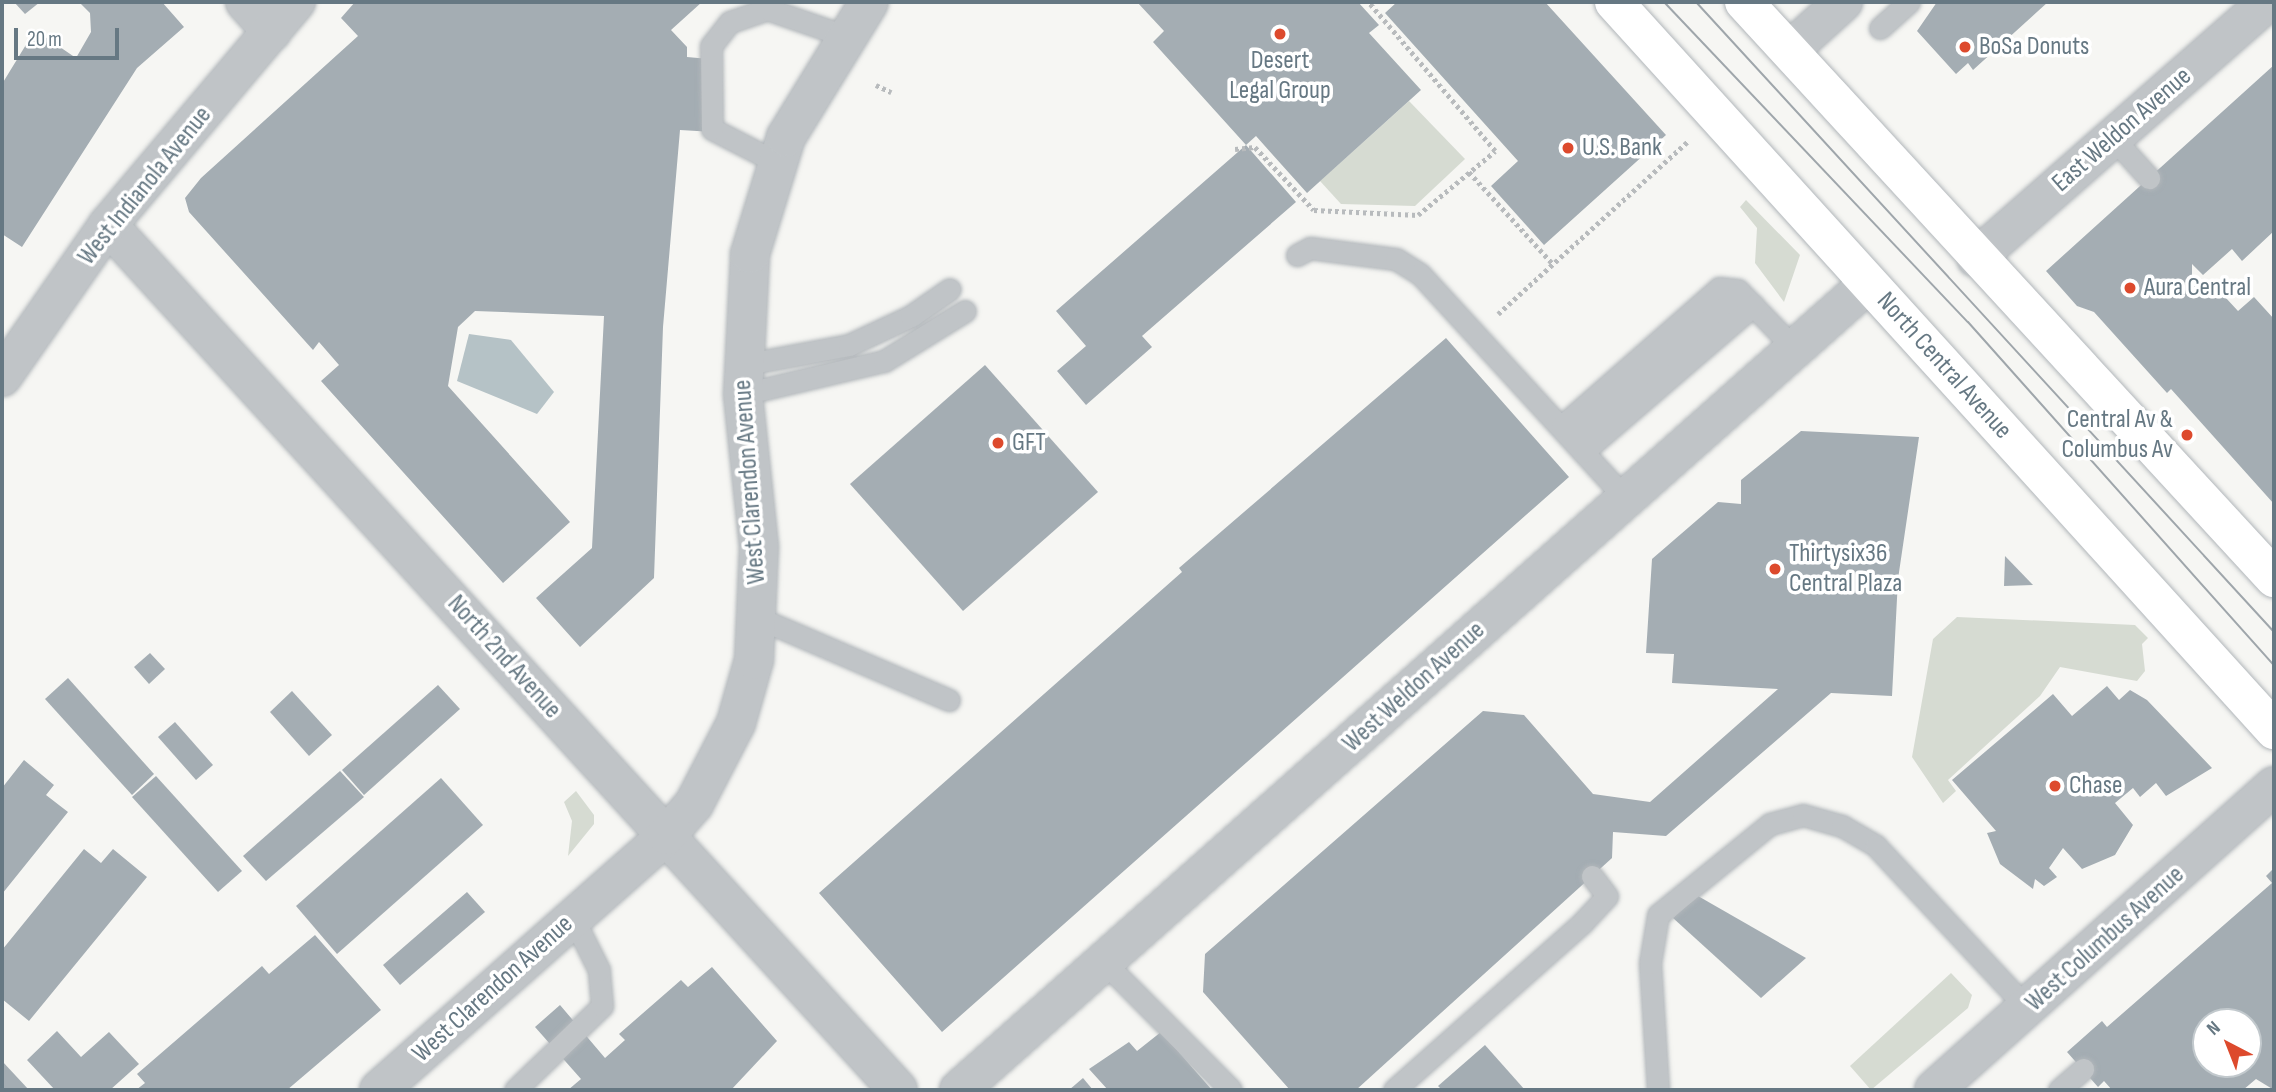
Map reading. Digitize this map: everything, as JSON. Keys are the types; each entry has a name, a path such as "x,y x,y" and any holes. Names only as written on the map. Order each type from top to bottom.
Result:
{"main road":[{"name":"North Central Avenue","path":"1614,2 2274,730"},
{"path":"1744,2 1976,258 2274,578"}],"street":[{"path":"245,2 272,32"},
{"name":"West Indianola Avenue","path":"2,377 108,225 296,2"},
{"name":"West Clarendon Avenue","path":"379,1090 667,835 694,804 736,723 754,660 759,547 743,380 750,254 778,163 815,80 869,2"},
{"path":"1789,51 1843,2"},
{"name":"East Weldon Avenue","path":"1976,258 2267,2"},
{"name":"North 2nd Avenue","path":"108,225 898,1090"},
{"name":"West Weldon Avenue","path":"959,1090 1869,283"},
{"name":"West Columbus Avenue","path":"1934,1090 2274,786"}],"lane":[{"path":"1881,28 1909,2"},
{"path":"778,163 712,129 711,46 730,22 766,9 845,36"},
{"path":"2113,138 2149,178"},
{"path":"1297,255 1310,248 1396,259 1420,274 1626,499"},
{"path":"1572,439 1718,288 1748,299 1795,349"},
{"path":"743,380 849,345 950,289"},
{"path":"1572,439 1748,299"},
{"path":"743,380 884,361 965,311"},
{"path":"756,617 949,700"},
{"path":"1658,1090 1650,963 1658,915 1770,824 1803,815 1842,826 1876,846 2027,1008"},
{"path":"1394,1090 1583,922 1607,896 1592,876"},
{"path":"515,1090 602,1006 599,970 573,918"},
{"path":"1104,962 1231,1090"},
{"path":"2059,1090 2082,1069"}],"path":[{"path":"1235,149 1255,147 1314,210 1418,215 1495,151 1368,2"},
{"path":"876,85 891,92"},
{"path":"1498,314 1695,136"},
{"path":"1469,172 1553,264"}],"shaded area":[{"path":"1409,101 1465,159 1415,206 1341,204 1320,181"},
{"path":"1746,200 1800,255 1784,302 1755,263 1757,228 1740,207"},
{"path":"469,334 511,340 554,392 537,414 457,381"},
{"path":"1957,617 2135,625 2148,638 2142,644 2145,671 2137,681 2060,667 2040,696 1948,780 1956,791 1943,803 1912,757 1933,639"},
{"path":"576,791 594,815 594,824 568,856 572,821 564,802"},
{"path":"1951,973 1972,995 1968,1008 1871,1090 1850,1066"}],"building":[{"path":"14,2 40,2 25,14"},
{"path":"79,2 162,2 184,27 137,68 22,247 2,234 2,84 35,30 76,58 91,32 90,13"},
{"path":"355,2 702,2 671,30 687,47 687,57 720,60 714,132 680,130 663,327 654,578 580,647 536,598 592,548 604,316 475,311 458,327 448,386 570,522 503,583 321,381 339,365 319,342 313,350 189,212 185,198 201,178 358,36 341,18"},
{"path":"1137,2 1358,2 1379,25 1369,33 1421,90 1307,193 1256,136 1246,145 1153,42 1164,31"},
{"path":"1397,2 1545,2 1666,135 1544,245 1491,186 1518,161 1385,13"},
{"name":"BoSa Donuts","path":"1937,2 2048,2 1973,70 1968,63 1956,74 1917,31"},
{"name":"Aura Central","path":"2274,65 2274,231 2242,261 2232,249 2203,275 2192,264 2192,280 2203,293 2213,284 2238,311 2254,297 2274,319 2274,504 2171,389 2167,393 2094,312 2077,306 2046,271"},
{"path":"1246,145 1296,202 1142,336 1152,347 1086,405 1057,371 1086,346 1056,311"},
{"path":"1446,338 1569,477 942,1032 819,893 1182,572 1179,568"},
{"path":"985,365 1098,492 963,611 850,484"},
{"path":"1801,431 1919,437 1898,579 1892,696 1831,693 1666,836 1613,832 1612,858 1356,1090 1290,1090 1203,992 1205,954 1483,711 1524,715 1593,794 1650,802 1778,689 1672,683 1674,654 1646,653 1652,559 1718,502 1741,504 1741,480"},
{"path":"2005,556 2033,585 2004,586"},
{"path":"150,653 165,669 149,684 134,667"},
{"path":"68,678 154,774 132,795 45,699"},
{"path":"438,685 460,709 364,795 342,770"},
{"name":"Chase","path":"2107,686 2119,700 2130,690 2147,700 2212,768 2166,796 2156,783 2140,797 2133,788 2115,803 2133,825 2115,855 2082,869 2063,848 2049,868 2057,877 2044,886 2035,879 2033,889 2000,864 1987,833 1996,831 1952,780 2053,694 2072,716"},
{"path":"292,691 332,735 309,756 270,712"},
{"path":"175,722 213,765 196,780 158,737"},
{"path":"24,760 54,785 46,795 68,812 2,894 2,788"},
{"path":"340,771 364,797 266,881 243,856"},
{"path":"156,776 242,871 218,892 132,797"},
{"path":"441,778 483,825 337,954 296,906"},
{"path":"84,849 101,863 113,849 147,877 29,1021 2,999 2,950"},
{"path":"2274,868 2274,1090 2256,1079 2243,1090 2112,1090 2104,1081 2098,1087 2067,1052 2102,1021 2107,1027 2272,883 2266,876"},
{"path":"467,892 485,912 400,985 383,965"},
{"path":"1698,896 1806,958 1761,998 1673,918"},
{"path":"315,935 381,1010 287,1090 136,1090 145,1083 137,1074 262,966 269,974"},
{"path":"712,967 777,1041 731,1090 568,1090 581,1079 535,1027 560,1005 605,1058 625,1040 619,1034 681,980 688,987"},
{"path":"57,1031 81,1057 109,1032 139,1064 110,1090 55,1090 27,1060"},
{"path":"1161,1032 1212,1090 1108,1090 1089,1069 1129,1042 1137,1051"},
{"path":"1485,1045 1525,1090 1442,1090 1438,1086"},
{"path":"2,1061 29,1090 2,1090"},
{"path":"1083,1078 1093,1090 1069,1090"}],"tram line":[{"path":"1664,2 1968,322 2274,666"},
{"path":"1696,2 2274,632"}],"place":[{"name":"Desert Legal Group","path":"1280,34"},
{"name":"BoSa Donuts","path":"1965,47"},
{"name":"U.S. Bank","path":"1568,148"},
{"name":"Aura Central","path":"2130,288"},
{"name":"Central Av & Columbus Av","path":"2187,435"},
{"name":"GFT","path":"998,443"},
{"name":"Thirtysix36 Central Plaza","path":"1775,569"},
{"name":"Chase","path":"2055,786"}]}
